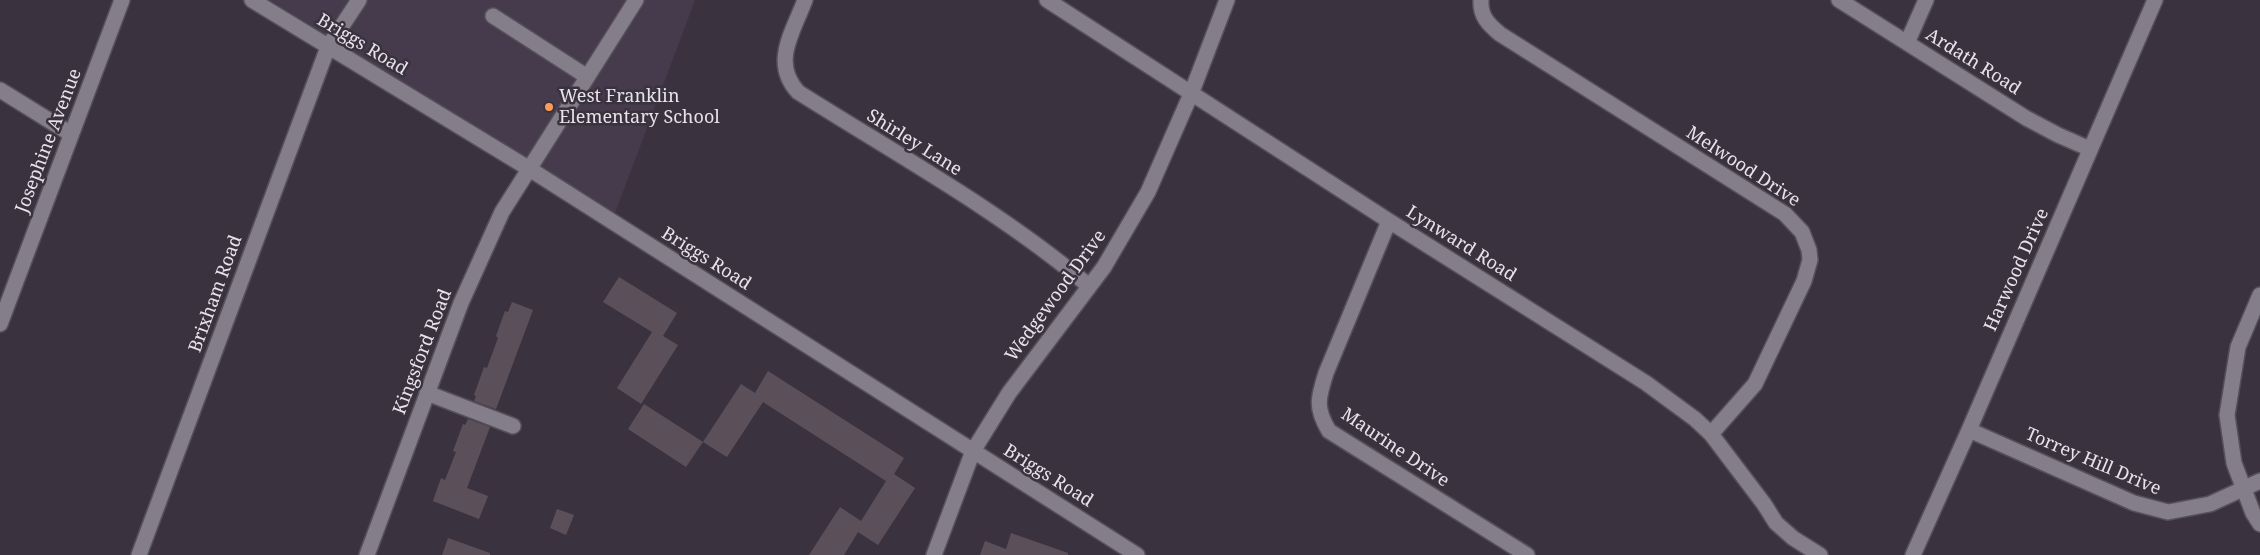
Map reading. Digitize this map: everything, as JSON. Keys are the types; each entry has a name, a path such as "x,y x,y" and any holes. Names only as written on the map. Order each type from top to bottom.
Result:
{"street":[{"name":"Josephine Avenue","path":"0,324 122,0"},
{"name":"Briggs Road","path":"252,0 528,168 1137,555"},
{"name":"Brixham Road","path":"139,555 328,47 359,0"},
{"name":"Kingsford Road","path":"367,555 461,303 502,212 586,76 636,0"},
{"name":"Shirley Lane","path":"806,0 787,48 784,62 787,77 798,92 997,217 1033,241 1089,286"},
{"name":"Lynward Road","path":"1047,0 1389,221 1646,382 1695,419 1711,434 1764,504 1776,524 1793,538 1820,555"},
{"name":"Wedgewood Drive","path":"934,555 973,451 1010,393 1104,267 1148,192 1191,94 1227,0"},
{"name":"Melwood Drive","path":"1480,0 1482,15 1486,23 1500,34 1785,214 1802,232 1809,250 1810,260 1804,281 1773,350 1755,384 1711,434"},
{"name":"Ardath Road","path":"1839,0 2026,118 2090,149"},
{"path":"1907,43 1926,0"},
{"name":"Harwood Drive","path":"1913,555 2155,0"},
{"path":"493,16 586,76"},
{"path":"0,90 71,134"},
{"name":"Maurine Drive","path":"1389,221 1326,373 1320,394 1320,417 1329,431 1527,555"},
{"path":"2260,295 2238,347 2227,415 2234,464 2253,513 2260,524"},
{"path":"428,393 513,426"},
{"name":"Torrey Hill Drive","path":"1969,430 2134,503 2168,512 2210,504 2260,481"}],"shaded area":[{"name":"West Franklin Elementary School","path":"270,0 695,0 615,213"}],"building":[{"path":"619,277 677,313 663,336 678,345 641,404 617,388 652,332 603,302"},
{"path":"512,302 533,310 496,409 474,401 476,396 474,395 484,367 487,368 505,311 508,312"},
{"path":"768,371 904,458 894,474 915,488 878,545 858,532 844,555 809,555 840,507 861,521 886,481 763,402 727,457 703,442 741,384 755,393"},
{"path":"644,404 703,442 686,467 628,429"},
{"path":"468,419 490,427 467,488 488,496 479,519 433,501 441,478 445,480 456,452 453,451 463,424 465,425"},
{"path":"557,509 574,515 566,535 550,528"},
{"path":"1011,533 1068,553 1068,555 980,555 985,541 1006,549"},
{"path":"448,538 490,553 490,555 442,555"}],"place":[{"name":"West Franklin Elementary School","path":"549,107"}]}
